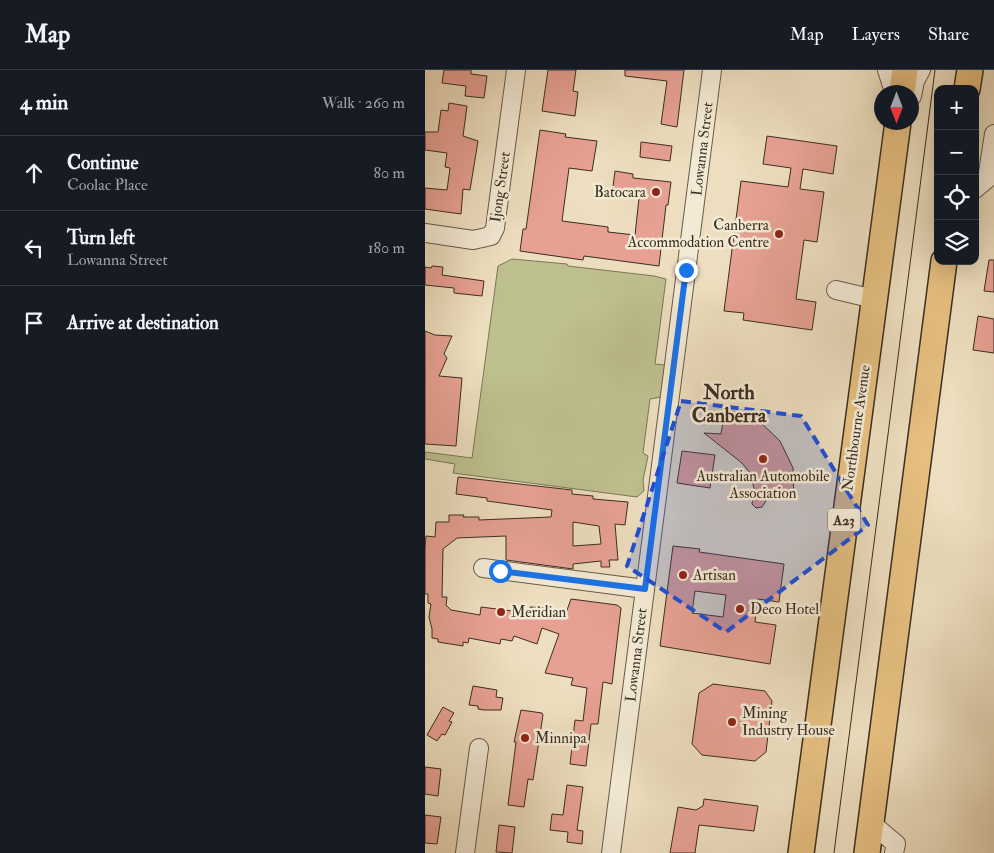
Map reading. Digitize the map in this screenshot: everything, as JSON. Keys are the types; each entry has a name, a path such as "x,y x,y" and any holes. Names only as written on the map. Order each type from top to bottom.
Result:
{"highway":[{"path":"903,85 905,70"},
{"path":"967,85 969,70"},
{"name":"Northbourne Avenue","path":"801,853 873,299 899,130"},
{"path":"867,853 944,265"}],"street":[{"name":"Ijong Street","path":"425,233 473,240 491,236 495,228 516,70"},
{"name":"Lowanna Street","path":"611,853 712,70"},
{"path":"887,70 892,85"},
{"path":"914,85 921,70"},
{"path":"979,186 987,179 994,134"},
{"path":"836,290 873,299"},
{"path":"483,568 645,589"},
{"path":"465,853 479,748"},
{"path":"871,823 895,844 894,853"}],"highlighted area":[{"path":"681,401 801,416 868,525 726,632 627,566"}],"green space":[{"path":"512,259 567,264 568,266 666,279 655,364 665,365 671,372 661,397 650,399 643,453 648,456 643,480 644,491 637,497 453,473 455,464 425,459 425,452 472,458 498,266"}],"building":[{"path":"444,70 471,70 471,74 487,76 484,98 465,96 466,86 442,83"},
{"path":"548,70 576,70 573,91 578,92 575,116 542,111"},
{"path":"625,70 684,70 677,127 661,124 667,81 625,76"},
{"path":"449,103 467,106 463,136 478,141 470,190 463,189 461,214 425,209 425,188 447,190 450,168 445,167 447,153 425,150 425,132 438,132 441,110 448,111"},
{"path":"540,130 566,134 565,137 597,141 592,171 569,168 562,221 608,227 608,232 635,235 639,198 612,194 615,171 633,174 633,178 671,182 668,205 666,205 659,266 584,256 583,260 520,251 523,229 526,229"},
{"name":"Canberra Accommodation Centre","path":"767,136 837,146 833,174 803,169 800,189 824,192 817,242 804,240 796,299 816,302 812,330 743,320 744,313 724,311 741,181 788,187 791,168 763,164"},
{"path":"641,142 672,146 670,161 640,157"},
{"path":"989,260 994,260 994,292 984,291"},
{"path":"432,266 443,267 442,275 484,281 482,296 454,293 454,288 425,285 425,267 431,268"},
{"path":"978,316 994,319 994,353 973,350"},
{"path":"425,331 435,335 452,336 444,354 447,358 439,376 462,378 456,446 425,444"},
{"name":"Australian Automobile Association","path":"725,409 757,419 780,441 793,468 794,500 769,496 762,507 756,508 752,504 754,489 751,474 742,463 704,433 721,434"},
{"path":"682,451 715,455 710,488 677,483"},
{"path":"458,477 572,490 572,494 593,496 593,499 628,502 625,525 615,524 618,560 609,560 610,567 601,567 601,561 573,564 573,569 506,560 506,536 457,538 443,549 442,597 447,597 446,605 451,610 480,615 481,607 528,613 530,607 549,608 566,613 571,599 617,605 621,608 612,684 603,682 598,724 591,724 586,766 570,764 575,720 583,721 587,688 571,685 573,678 545,673 559,634 542,628 537,644 514,636 512,641 501,639 500,644 469,638 468,643 463,642 463,646 438,642 438,639 432,638 429,617 431,604 428,603 428,594 425,594 425,549 426,536 435,537 436,522 449,522 449,515 479,517 479,520 551,517 552,510 487,501 487,498 456,494","holes":["573,522 599,526 601,544 573,546"]},
{"name":"Deco Hotel","path":"673,546 700,549 699,552 784,564 779,602 758,599 755,622 776,625 770,664 660,646","holes":["695,591 726,595 723,617 692,613"]},
{"name":"Mining Industry House","path":"713,684 765,691 772,701 766,752 755,761 702,755 692,744 699,693"},
{"path":"473,686 497,690 496,697 503,698 501,710 484,710 478,709 478,706 469,705"},
{"path":"443,707 454,713 449,721 452,722 445,735 442,734 437,741 427,735"},
{"path":"521,710 542,713 543,715 533,780 528,779 524,807 508,805 516,742 514,742"},
{"path":"425,767 441,769 438,796 425,794"},
{"path":"567,785 583,787 577,830 583,831 582,844 567,842 568,832 550,830 552,814 563,815"},
{"path":"704,799 758,806 754,831 699,825 695,853 670,853 678,807 696,810 703,806"},
{"path":"425,815 441,817 437,844 425,843"},
{"path":"499,825 515,827 512,853 496,852"}],"tram line":[{"path":"834,853 935,70"}],"place":[{"name":"Batocara","path":"656,192"},
{"name":"Canberra Accommodation Centre","path":"779,234"},
{"name":"Australian Automobile Association","path":"763,459"},
{"name":"Artisan","path":"683,575"},
{"name":"Deco Hotel","path":"740,609"},
{"name":"Meridian","path":"501,612"},
{"name":"Mining Industry House","path":"732,722"},
{"name":"Minnipa","path":"525,738"}],"district":[{"name":"North Canberra","path":"729,404"}],"route":[{"path":"500,571 645,589 686,270"}]}
